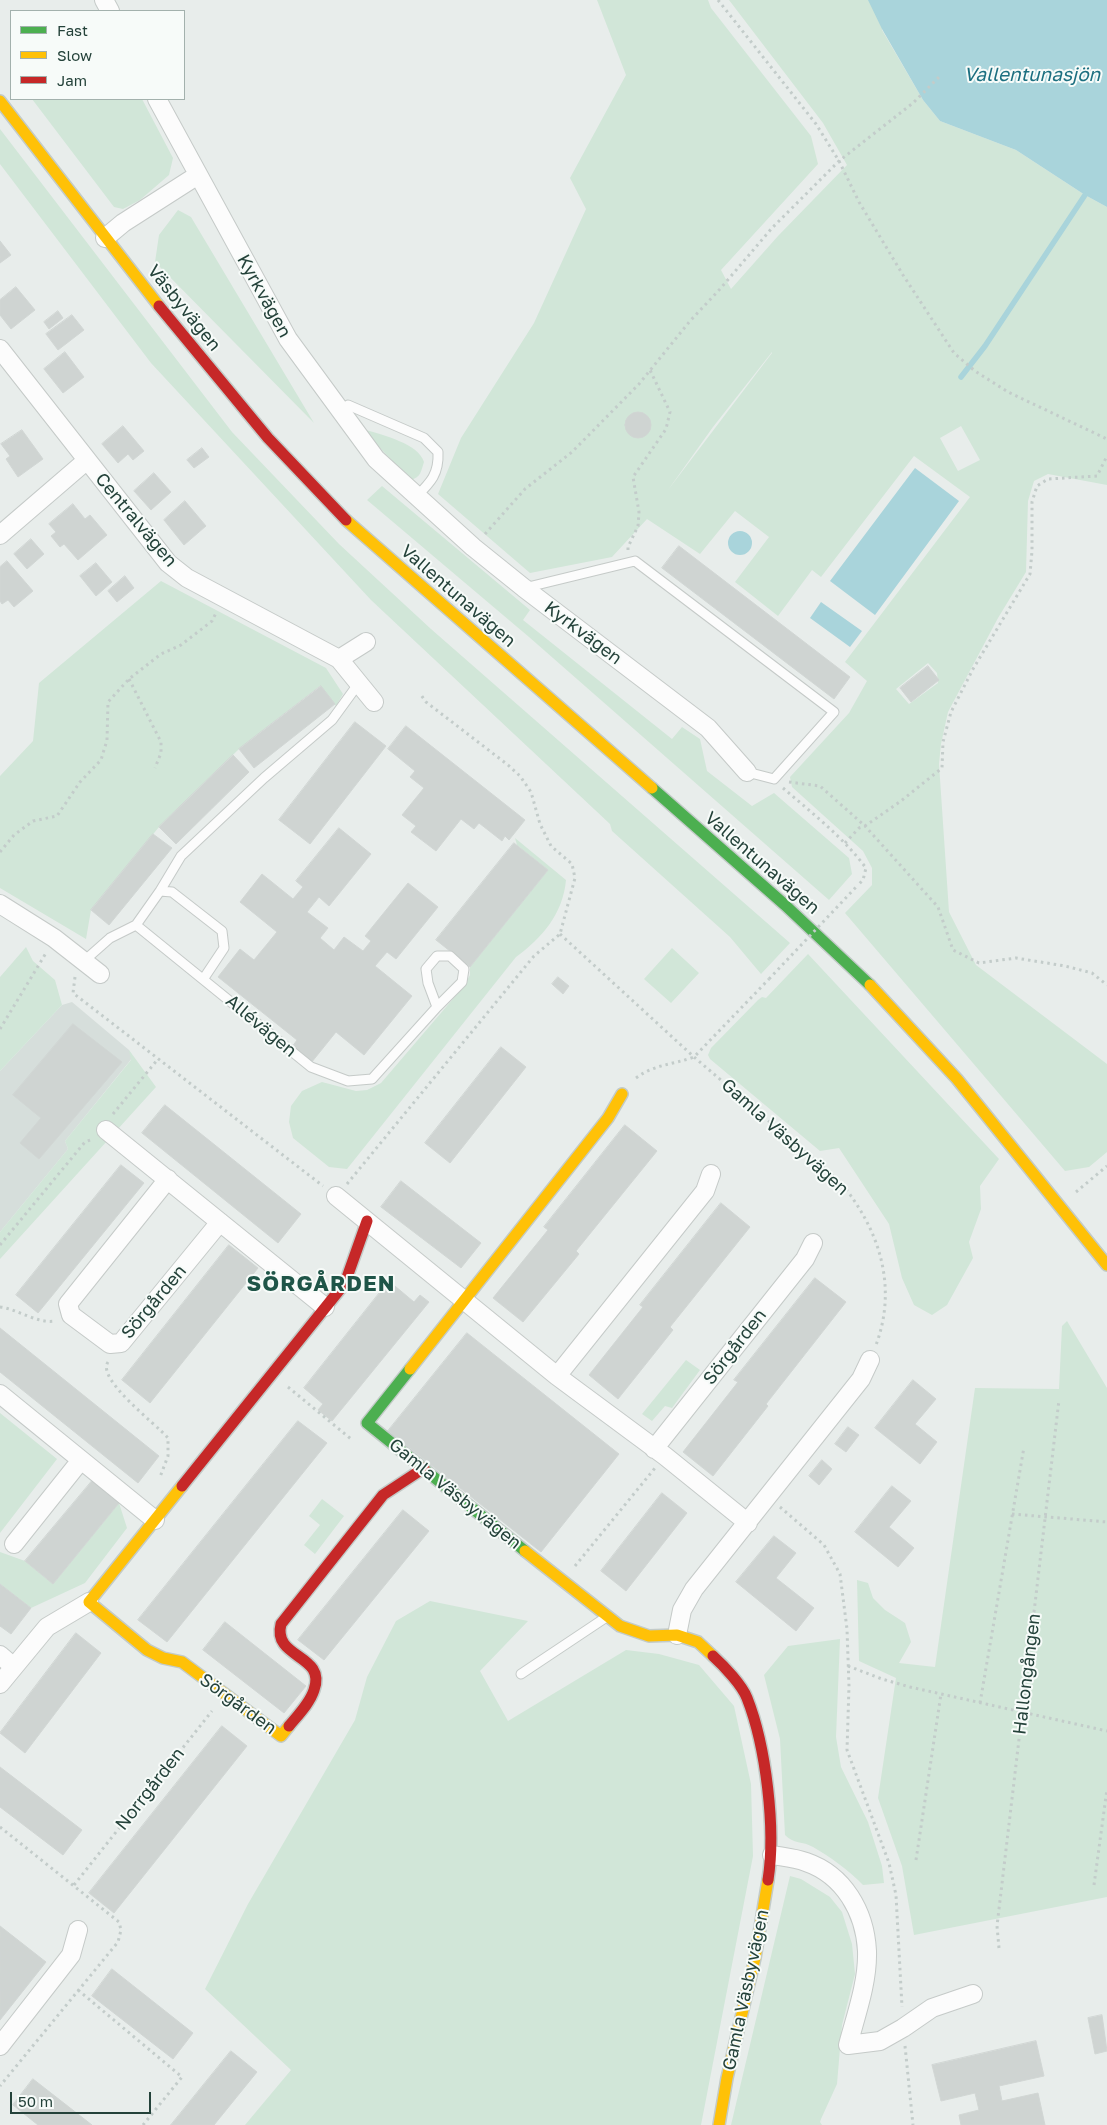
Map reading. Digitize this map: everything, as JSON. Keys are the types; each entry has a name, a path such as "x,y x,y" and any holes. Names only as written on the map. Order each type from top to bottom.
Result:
{"street":[{"name":"Kyrkvägen","path":"158,100 288,339 376,459 473,547 708,728 747,772"},
{"name":"Väsbyvägen","path":"0,101 105,238 268,438 353,527"},
{"path":"105,238 123,223 198,175"},
{"name":"Centralvägen","path":"0,349 86,461 168,563 187,578 339,658 374,702"},
{"path":"0,535 86,461"},
{"name":"Vallentunavägen","path":"353,527 785,905 859,974 957,1079 1107,1265"},
{"path":"339,658 366,642"},
{"path":"0,904 54,938 100,974"},
{"path":"463,1300 608,1118 622,1094"},
{"path":"106,1130 325,1307"},
{"path":"558,1376 705,1191 711,1174"},
{"path":"70,1311 68,1304 168,1179"},
{"path":"336,1196 558,1376 748,1523"},
{"path":"0,1684 47,1626 89,1602 345,1283 367,1221"},
{"name":"Sörgården","path":"70,1311 71,1315 110,1344 122,1343 220,1222"},
{"name":"Sörgården","path":"654,1449 806,1259 814,1243"},
{"name":"Gamla Väsbyvägen","path":"463,1300 367,1423 607,1617 620,1626 649,1636 677,1636 698,1642 722,1664 747,1696 765,1761 772,1855 755,1958 726,2078 719,2125"},
{"path":"677,1636 682,1610 694,1589 861,1379 870,1360"},
{"path":"0,1394 155,1520"},
{"path":"14,1544 81,1460"},
{"name":"Sörgården","path":"89,1602 147,1650 163,1658 182,1662 280,1736 315,1691 318,1681 314,1669 284,1643 279,1636 280,1624 383,1495 424,1468"},
{"path":"0,1655 14,1667"},
{"path":"772,1855 807,1862 828,1874 848,1891 862,1921 867,1952 863,1987 848,2045 880,2041 932,2008 973,1994"},
{"path":"0,2046 71,1954 78,1930"}],"lane":[{"path":"340,411 348,405 424,438 438,452 439,467 430,482 416,497"},
{"path":"524,588 635,561 834,712 774,779 747,772"},
{"path":"84,961 110,938 136,924 160,891 181,856 264,778 332,720 359,683"},
{"path":"160,891 172,892 222,931 224,948 204,978"},
{"name":"Allévägen","path":"136,924 311,1067 348,1081 372,1079 462,982 464,969 450,956 437,956 426,969 428,984 437,1007"},
{"path":"521,1674 607,1617"}],"path":[{"path":"718,0 816,124 839,161 859,202 954,353 975,371 1008,392 1107,439"},
{"path":"473,547 525,489 572,452 650,370 690,320 720,289 772,228 839,161 913,103 940,76"},
{"path":"635,561 628,547 638,526 639,512 633,477 666,430 670,412 650,370"},
{"path":"846,843 860,828 901,801 942,768 943,742 951,712 973,669 1030,574 1032,502 1037,486 1048,479 1097,476 1107,456"},
{"path":"0,852 14,835 33,821 57,816 80,782 101,760 107,740 108,702 129,679 161,654 181,645 212,621 224,598"},
{"path":"129,679 161,742 161,753 155,768"},
{"path":"84,961 75,978 73,993 336,1196 534,956 560,934 574,878 572,864 551,846 540,824 531,792 508,765 426,702 421,695"},
{"path":"774,779 820,786 865,826 938,907 953,950 979,963 1016,958 1065,966 1092,973 1107,985"},
{"path":"622,1094 637,1078 654,1067 677,1063 694,1057 863,880 866,868 846,843 774,779"},
{"name":"Gamla Väsbyvägen","path":"560,934 694,1057 841,1183 856,1201 868,1220 880,1249 885,1301 883,1326 870,1360"},
{"path":"0,1029 54,938"},
{"path":"0,1245 85,1142 99,1136 106,1130 109,1119 158,1058"},
{"path":"1060,1205 1107,1166"},
{"path":"0,1308 8,1308 52,1322 60,1320 70,1311"},
{"path":"122,1343 105,1368 116,1388 168,1438 168,1456 159,1480"},
{"name":"Hallongången","path":"1000,1948 997,1926 1059,1400"},
{"path":"980,1703 1024,1447"},
{"path":"768,1498 798,1521 824,1545 840,1574 847,1629 847,1750 889,1863 896,1895 903,2028 913,2125"},
{"path":"1012,1514 1107,1522"},
{"path":"848,1666 882,1679 941,1694 1107,1731"},
{"name":"Norrgården","path":"0,1827 74,1884 225,1694"},
{"path":"916,1860 941,1694"},
{"path":"1094,1885 1107,1789"},
{"path":"78,1990 182,2077 143,2125"}],"shaded area":[{"path":"72,1002 129,1050 133,1057 65,1141 68,1149 0,1232 0,1071 62,1005"}],"green space":[{"path":"597,0 708,0 711,8 811,136 818,164 721,270 731,289 778,236 847,165 823,123 729,0 884,0 882,30 923,100 940,121 1016,150 1085,195 1107,207 1107,485 1048,474 1034,481 1028,501 1026,572 998,618 948,712 939,764 949,912 976,965 1107,1064 1107,1152 1089,1167 1065,1171 845,913 872,885 872,868 863,851 792,787 790,777 849,713 867,681 845,662 970,497 914,456 821,577 812,570 778,616 735,582 769,537 735,511 700,554 647,519 612,557 530,573 438,494 461,438 534,323 586,209 570,178 626,75","holes":["772,353 668,490 713,427","961,426 980,460 958,471 940,438","928,663 937,673 938,683 909,704 896,689"]},
{"path":"33,100 143,100 173,158 169,175 140,200 123,209 114,207"},
{"path":"0,129 232,432 339,544 431,629 790,943 761,974 730,937 612,831 610,824 371,600 151,363 0,164"},
{"path":"178,210 191,217 314,423 155,262 159,235"},
{"path":"366,430 399,441 415,450 424,462 418,476 410,480 365,432"},
{"path":"382,486 530,610 523,620 672,739 682,727 700,739 707,771 752,806 774,793 849,858 852,874 829,900 529,637 367,500"},
{"path":"161,581 326,668 343,694 336,706 320,686 239,749 159,827 91,910 86,939 0,888 0,776 33,741 39,683"},
{"path":"515,838 566,880 561,904 556,914 534,942 516,957 347,1169 329,1167 293,1138 289,1122 291,1106 302,1091 322,1082 356,1091 367,1090 381,1083 464,986 470,975 470,967 548,870 517,845"},
{"path":"26,947 33,961 55,980 62,1005 0,1071 0,977"},
{"path":"672,948 699,973 671,1003 644,979"},
{"path":"808,954 999,1159 980,1186 981,1209 969,1242 973,1258 947,1305 932,1315 914,1305 902,1278 889,1224 839,1148 820,1151 710,1059 708,1055 711,1048 758,1000 762,997 766,998"},
{"path":"129,1050 156,1087 0,1259 0,1232 68,1149 65,1141 131,1060"},
{"path":"1067,1321 1107,1388 1107,1897 914,1935 902,1866 878,1798 896,1678 859,1661 857,1580 868,1583 873,1598 885,1610 905,1623 911,1642 899,1663 935,1667 975,1388 1059,1389 1062,1326"},
{"path":"686,1360 700,1370 672,1408 665,1406 652,1421 642,1414"},
{"path":"0,1413 57,1459 0,1533"},
{"path":"322,1499 344,1516 315,1554 304,1545 320,1525 309,1516"},
{"path":"119,1503 127,1528 85,1583 31,1608 0,1584 0,1552 25,1561 53,1584"},
{"path":"430,1601 528,1621 480,1671 508,1721 626,1650 659,1654 699,1665 734,1706 751,1784 753,1856 701,2125 245,2125 291,2070 205,1989 248,1904 355,1720 367,1677 396,1621"},
{"path":"840,1639 836,1737 841,1767 868,1822 882,1866 884,1883 863,1885 846,1869 826,1855 809,1845 791,1840 785,1835 780,1739 764,1675 788,1646"},
{"path":"790,1876 801,1879 830,1897 842,1912 852,1944 855,1974 842,2025 837,2084 821,2119 822,2125 731,2125"}],"water":[{"name":"Vallentunasjön","path":"868,0 1107,0 1107,207 1085,195 1016,150 940,121 923,100 882,29"},
{"path":"915,468 959,501 875,615 830,581"},
{"path":"735,531 745,531 752,538 752,548 745,555 735,555 728,548 728,538"},
{"path":"821,602 862,631 850,647 810,618"}],"building":[{"path":"0,241 11,255 0,263"},
{"path":"16,287 35,310 11,329 0,315 0,300"},
{"path":"58,311 63,318 49,329 44,322"},
{"path":"72,315 84,330 58,350 46,334"},
{"path":"65,352 84,377 63,393 44,369"},
{"path":"638,412 647,416 651,425 647,434 638,438 629,434 625,425 629,416"},
{"path":"123,426 144,451 133,460 128,454 118,463 102,444"},
{"path":"22,430 43,459 18,477 6,459 10,456 1,444"},
{"path":"202,448 209,457 194,468 187,460"},
{"path":"154,473 171,492 151,510 134,491"},
{"path":"185,501 206,526 184,545 164,520"},
{"path":"73,504 85,519 90,515 107,535 78,560 64,544 60,547 51,536 56,532 49,524"},
{"path":"31,539 44,554 27,569 14,554"},
{"path":"679,546 850,677 834,699 662,568"},
{"path":"7,561 33,591 14,607 8,600 2,604 0,601 0,567"},
{"path":"96,563 112,582 96,596 80,576"},
{"path":"125,576 134,588 117,602 108,591"},
{"path":"928,666 939,680 911,702 900,688"},
{"path":"321,686 335,704 254,768 239,749"},
{"path":"355,722 386,746 310,844 279,820"},
{"path":"406,726 525,820 509,840 505,836 502,841 479,823 474,829 461,819 436,851 411,832 416,826 402,815 424,788 410,777 415,771 388,749"},
{"path":"233,755 249,772 176,844 159,827"},
{"path":"339,828 371,854 329,906 319,897 307,912 328,928 320,938 334,950 344,937 363,951 371,941 365,936 408,883 438,907 396,959 387,952 375,966 412,996 364,1055 336,1032 311,1063 292,1047 297,1040 218,977 240,949 254,960 277,932 240,902 262,874 293,899 303,887 296,881"},
{"path":"153,834 172,848 109,925 91,910"},
{"path":"514,843 548,870 470,967 436,940"},
{"path":"558,977 569,986 563,994 552,984"},
{"path":"73,1024 122,1062 39,1159 20,1143 41,1118 13,1095"},
{"path":"501,1047 526,1067 450,1163 425,1143"},
{"path":"165,1105 301,1214 278,1243 142,1133"},
{"path":"625,1125 657,1151 576,1251 579,1254 523,1322 493,1298 548,1230 544,1227"},
{"path":"121,1165 144,1183 38,1313 16,1295"},
{"path":"401,1181 481,1243 461,1268 381,1207"},
{"path":"721,1203 750,1227 670,1327 673,1330 618,1399 589,1375 643,1307 640,1305"},
{"path":"229,1245 258,1268 150,1403 122,1380"},
{"path":"815,1278 846,1302 766,1404 768,1406 713,1476 683,1452 738,1382 734,1380"},
{"path":"389,1281 414,1302 420,1295 429,1302 332,1421 318,1410 323,1404 304,1388"},
{"path":"0,1328 159,1456 138,1483 0,1372"},
{"path":"467,1333 619,1454 541,1552 388,1431"},
{"path":"913,1380 936,1399 915,1424 937,1442 920,1464 875,1428"},
{"path":"298,1421 327,1443 167,1642 138,1620"},
{"path":"848,1427 859,1435 846,1452 835,1444"},
{"path":"822,1460 832,1469 819,1485 809,1476"},
{"path":"92,1481 119,1503 53,1584 25,1561"},
{"path":"892,1486 911,1501 889,1527 914,1548 898,1567 855,1532"},
{"path":"662,1493 687,1513 626,1591 601,1571"},
{"path":"403,1510 429,1531 324,1660 298,1640"},
{"path":"774,1536 796,1553 776,1578 814,1608 796,1631 736,1582"},
{"path":"0,1584 31,1608 11,1634 0,1626"},
{"path":"225,1622 306,1686 284,1713 203,1650"},
{"path":"76,1633 101,1653 25,1753 0,1733"},
{"path":"222,1726 247,1746 114,1913 89,1893"},
{"path":"0,1767 82,1830 63,1855 0,1807"},
{"path":"0,1926 46,1962 0,2020"},
{"path":"112,1969 193,2033 173,2059 92,1996"},
{"path":"1102,2015 1107,2051 1095,2054 1088,2018"},
{"path":"1036,2041 1044,2076 999,2086 1002,2101 1038,2093 1045,2125 961,2125 959,2115 979,2110 975,2093 941,2101 932,2065"},
{"path":"231,2051 257,2072 214,2125 171,2125"},
{"path":"33,2079 92,2125 38,2125 13,2105"}],"waterway":[{"path":"961,377 985,346 1085,195"}],"traffic: fast":[{"path":"652,788 785,905 870,985"},
{"path":"410,1369 367,1423 525,1551"}],"traffic: slow":[{"path":"0,101 159,306"},
{"path":"346,520 652,788"},
{"path":"870,985 957,1079 1107,1265"},
{"path":"410,1369 608,1118 622,1094"},
{"path":"182,1486 89,1602 147,1650 163,1658 182,1662 281,1736 289,1726"},
{"path":"525,1551 620,1626 649,1636 677,1635 698,1642 713,1656"},
{"path":"719,2125 727,2078 755,1958 768,1880"}],"traffic: jam":[{"path":"159,306 268,438 346,520"},
{"path":"182,1486 345,1283 367,1221"},
{"path":"289,1726 310,1700 316,1678 313,1669 284,1644 280,1635 281,1624 383,1495 424,1468"},
{"path":"713,1656 745,1693 754,1718 768,1788 771,1837 768,1880"}],"district":[{"name":"SÖRGÅRDEN","path":"321,1284"}]}
